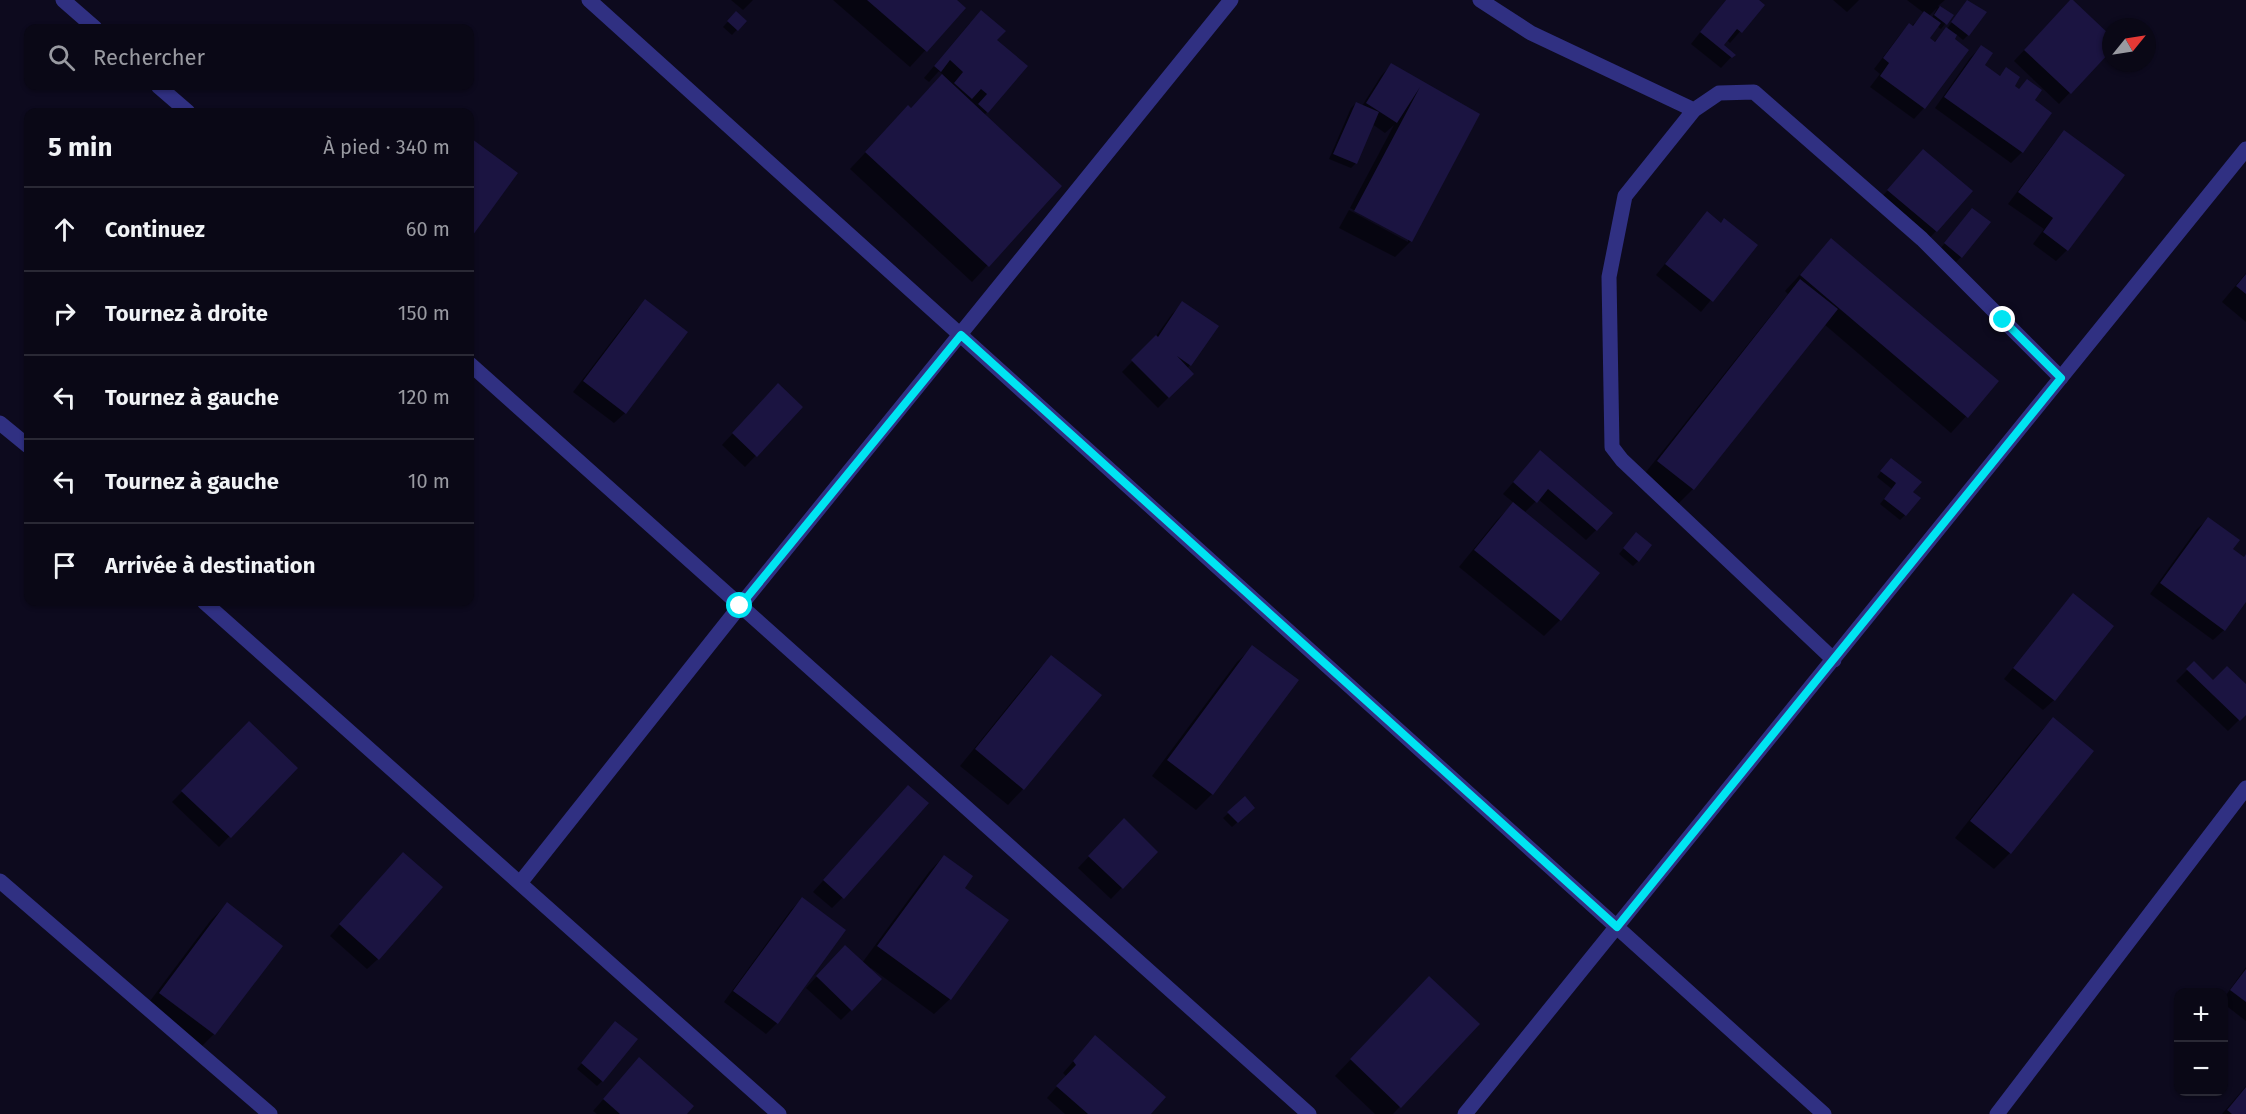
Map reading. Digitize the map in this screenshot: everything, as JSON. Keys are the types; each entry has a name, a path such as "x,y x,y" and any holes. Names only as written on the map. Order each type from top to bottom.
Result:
{"street":[{"path":"63,0 90,24"},
{"path":"589,0 1824,1114"},
{"path":"520,883 740,606 1231,0"},
{"path":"1480,0 1531,33 1694,110"},
{"path":"163,90 183,108"},
{"path":"1834,660 1630,467 1612,447 1609,277 1625,196 1694,110 1719,93 1754,92 1922,240 2061,378"},
{"path":"1465,1114 2246,149"},
{"path":"474,368 1309,1114"},
{"path":"0,423 24,443"},
{"path":"208,606 779,1114"},
{"path":"1997,1114 2246,788"},
{"path":"0,881 270,1114"}],"building":[{"path":"867,0 957,0 966,8 927,52"},
{"path":"1726,0 1759,0 1765,5 1742,33 1737,29 1724,45 1736,55 1732,58 1700,32"},
{"path":"1967,0 1987,12 1969,36 1951,22"},
{"path":"2070,0 2073,0 2102,27 2102,61 2071,94 2024,50"},
{"path":"1940,6 1954,15 1947,25 1934,15"},
{"path":"981,10 1006,31 997,40 1028,66 988,113 978,104 987,94 981,89 972,99 954,83 963,72 950,60 941,72 934,66"},
{"path":"736,11 747,21 738,31 727,21"},
{"path":"1924,11 1941,23 1930,38 1935,42 1946,27 1957,35 1955,39 1969,50 1925,109 1880,76 1889,63 1883,58 1909,23 1913,26"},
{"path":"1981,45 1993,53 1985,65 2000,76 2006,67 2020,77 2015,86 2019,89 2027,79 2042,90 2035,100 2052,113 2023,153 1944,97"},
{"path":"1391,63 1480,114 1412,242 1354,211 1420,87 1397,123 1366,103"},
{"path":"942,74 1062,186 989,267 865,152 908,105 911,108"},
{"path":"1356,102 1379,112 1357,164 1333,154"},
{"path":"2064,130 2125,175 2068,251 2043,232 2053,218 2018,192"},
{"path":"474,140 518,173 474,234"},
{"path":"1923,149 1973,191 1937,232 1887,190"},
{"path":"1972,208 1991,222 1962,258 1944,243"},
{"path":"1707,211 1721,223 1724,218 1758,245 1713,302 1665,264"},
{"path":"1831,238 1999,381 1968,418 1800,275"},
{"path":"2246,274 2246,294 2236,286"},
{"path":"1800,279 1838,309 1694,490 1657,461"},
{"path":"645,299 688,332 626,414 583,381"},
{"path":"1182,301 1219,326 1191,366 1177,356 1194,374 1169,398 1131,360 1156,335 1158,337"},
{"path":"778,383 803,407 757,457 732,433"},
{"path":"1540,450 1613,513 1597,531 1548,489 1537,503 1513,482"},
{"path":"1891,458 1922,482 1913,492 1921,498 1906,516 1884,499 1896,483 1880,471"},
{"path":"1513,502 1600,573 1561,621 1474,550"},
{"path":"2208,517 2240,540 2233,549 2244,557 2246,554 2246,602 2225,631 2160,583"},
{"path":"1636,532 1652,545 1639,562 1623,548"},
{"path":"2073,593 2114,626 2055,701 2013,668"},
{"path":"1252,645 1299,680 1213,795 1167,760"},
{"path":"1051,655 1102,695 1024,790 975,749"},
{"path":"2194,661 2213,680 2227,666 2246,684 2246,715 2240,721 2186,669"},
{"path":"2053,717 2094,751 2011,854 1970,821"},
{"path":"249,721 298,768 231,838 181,791"},
{"path":"908,785 929,803 844,899 823,880"},
{"path":"1245,796 1255,808 1238,823 1227,812"},
{"path":"1124,818 1158,852 1123,889 1088,856"},
{"path":"403,852 443,887 379,960 339,924"},
{"path":"944,855 973,876 965,888 1009,920 951,1000 877,946"},
{"path":"802,897 846,930 778,1024 733,991"},
{"path":"227,902 283,946 215,1035 159,993"},
{"path":"845,945 882,979 852,1011 816,976"},
{"path":"2246,969 2246,1002 2230,990"},
{"path":"1429,976 1480,1024 1401,1108 1350,1059"},
{"path":"615,1021 638,1039 603,1082 581,1063"},
{"path":"1095,1035 1166,1097 1151,1114 1088,1114 1056,1086 1076,1065 1073,1061"},
{"path":"639,1057 694,1106 687,1114 620,1114 603,1099"},
{"path":"2246,1087 2246,1114 2232,1114 2227,1110"}],"route":[{"path":"740,606 961,335 1617,927 2061,378 2003,320"}]}
